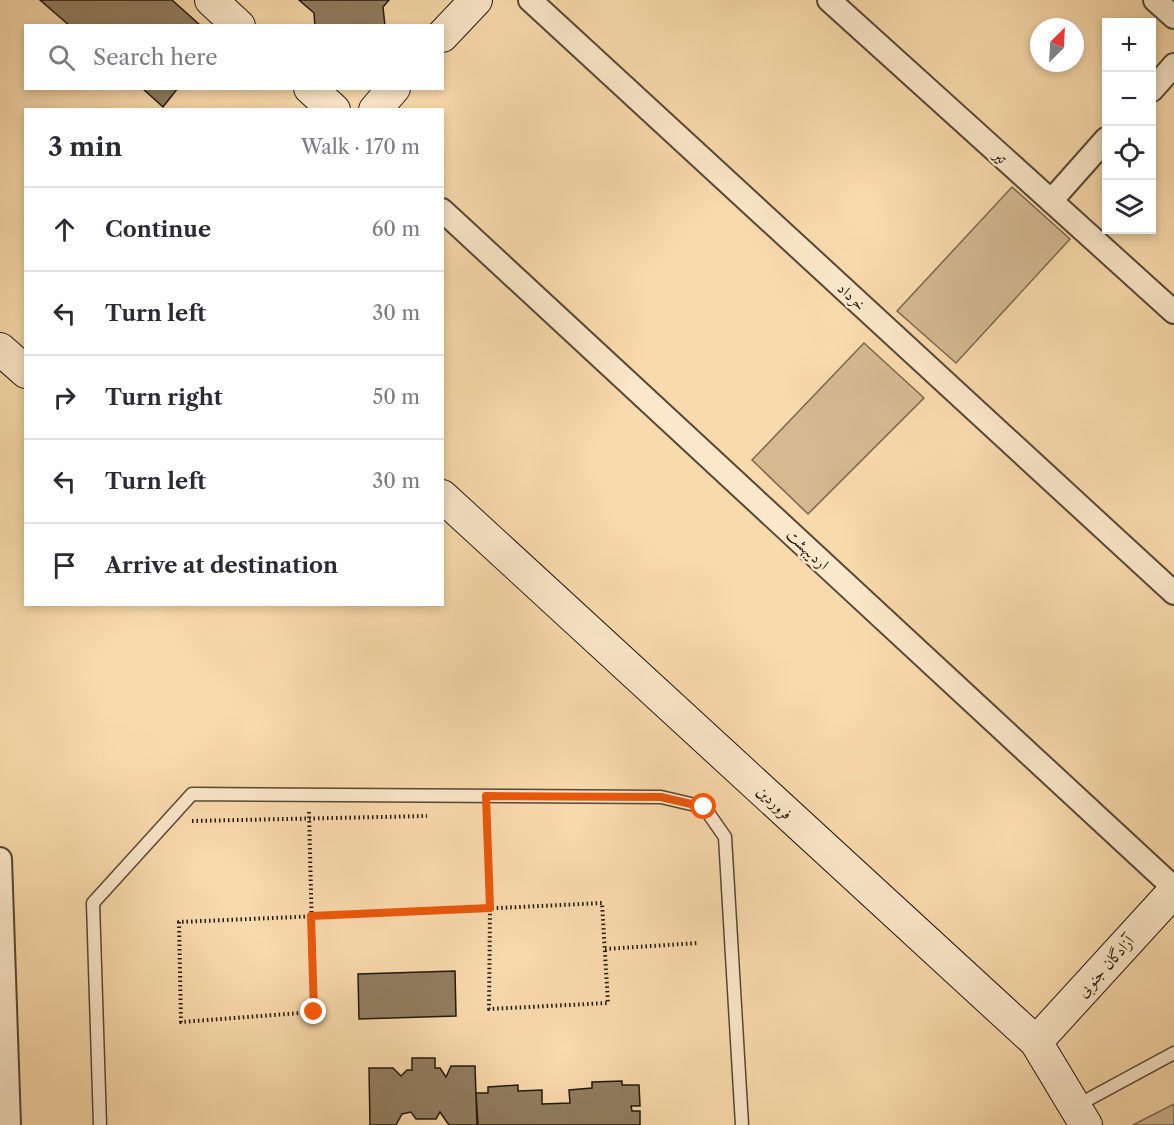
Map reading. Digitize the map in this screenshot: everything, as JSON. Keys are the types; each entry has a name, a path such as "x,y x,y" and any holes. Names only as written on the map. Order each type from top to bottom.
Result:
{"street":[{"path":"444,34 476,0"},
{"name":"خرداد","path":"530,0 1174,593"},
{"name":"تیر","path":"829,0 1174,312"},
{"path":"1155,0 1174,17"},
{"path":"216,2 237,24"},
{"path":"1156,85 1174,65"},
{"path":"312,90 332,108"},
{"path":"377,108 392,90"},
{"path":"1051,201 1102,145"},
{"name":"اردیبهشت","path":"444,212 1174,889"},
{"path":"0,349 24,370"},
{"name":"فروردین","path":"444,498 1036,1042 1080,1116"},
{"path":"0,859 9,1125"},
{"name":"آزادگان جنوبی","path":"1036,1042 1174,889"}],"lane":[{"path":"100,1125 93,903 192,794 308,794 661,797 704,807 725,837 741,1125"},
{"path":"1080,1116 1174,1053"}],"path":[{"path":"308,794 311,916 314,1012 181,1022 179,922 311,916 490,908 602,903 608,1003 489,1009 490,908 486,796"},
{"path":"475,814 487,814"},
{"path":"167,822 428,816"},
{"path":"605,949 698,943"}],"shaded area":[{"path":"1012,187 1070,239 956,363 897,311"},
{"path":"864,343 924,398 808,514 752,460"},
{"path":"1174,1104 1174,1125 1133,1125"}],"building":[{"path":"40,0 172,0 199,24 68,24"},
{"path":"299,0 389,0 383,7 385,24 315,24 314,13"},
{"path":"144,90 176,90 163,107"},
{"path":"455,971 456,1016 359,1019 358,974"},
{"path":"412,1058 435,1058 435,1068 440,1068 446,1077 451,1066 475,1066 477,1125 449,1125 440,1112 436,1119 416,1119 411,1112 402,1114 396,1125 370,1125 369,1068 393,1068 401,1076 407,1070 412,1070"},
{"path":"622,1081 622,1085 639,1085 640,1106 631,1106 632,1111 640,1111 640,1125 478,1125 476,1093 488,1093 488,1087 518,1085 518,1091 542,1090 542,1104 570,1103 569,1090 592,1088 592,1082"}],"route":[{"path":"314,1012 311,916 490,908 486,796 661,797 704,807"}]}
